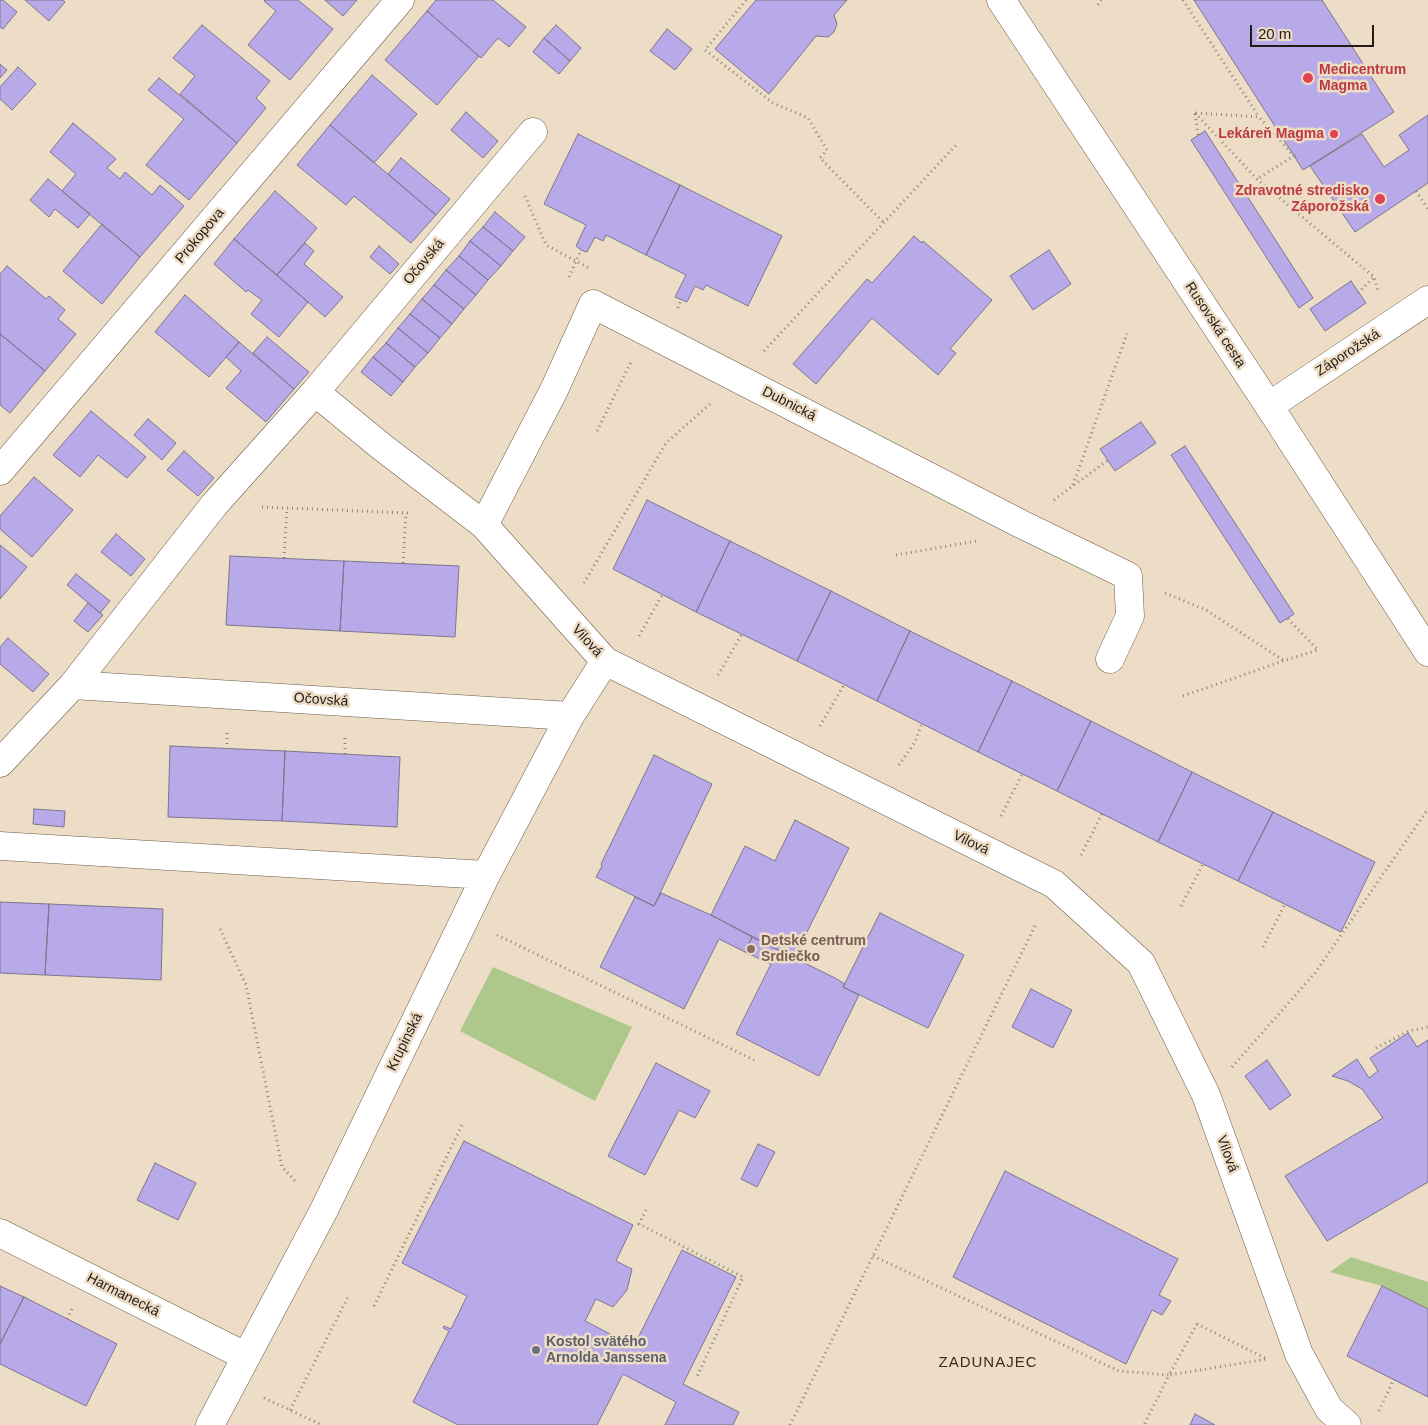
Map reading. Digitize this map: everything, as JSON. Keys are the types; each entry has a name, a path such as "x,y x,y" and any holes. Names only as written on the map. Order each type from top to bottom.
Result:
{"street":[{"name":"Prokopova","path":"0,471 400,0"},
{"name":"Rusovská cesta","path":"1001,0 1269,406 1428,652"},
{"name":"Očovská","path":"0,763 72,685 214,504 315,392 533,132"},
{"name":"Záporožská","path":"1269,406 1428,300"},
{"name":"Dubnická","path":"484,524 554,390 593,304 1021,524 1128,576"},
{"name":"Vilová","path":"315,392 484,524 605,661 1054,884 1140,963 1206,1095 1299,1354 1329,1409 1347,1425"},
{"path":"1110,658 1130,616 1128,576"},
{"name":"Krupinská","path":"210,1425 324,1210 486,875 570,716 605,661"},
{"name":"Očovská","path":"72,685 570,716"},
{"path":"0,846 486,875"},
{"name":"Harmanecká","path":"0,1233 246,1356"}],"path":[{"path":"746,0 705,50 772,103 808,118 827,150 820,158 884,224"},
{"path":"1098,5 1101,0"},
{"path":"1183,0 1259,117 1294,156 1257,179"},
{"path":"1195,113 1259,117"},
{"path":"1195,113 1198,135"},
{"path":"1195,113 1257,179 1374,277 1380,297"},
{"path":"509,160 546,245 593,270"},
{"path":"1416,191 1428,209"},
{"path":"576,262 581,250"},
{"path":"1358,292 1374,277"},
{"path":"597,431 646,331"},
{"path":"1073,486 1128,331"},
{"path":"896,555 1006,536 1108,460"},
{"path":"214,504 406,513 455,502"},
{"path":"284,558 287,508"},
{"path":"403,563 406,513"},
{"path":"1128,576 1206,610 1283,661"},
{"path":"639,636 662,595"},
{"path":"1183,696 1318,650 1287,618"},
{"path":"718,675 742,634"},
{"path":"820,726 844,685"},
{"path":"899,765 915,742 922,723"},
{"path":"1001,816 1022,774"},
{"path":"1206,1095 1315,973 1428,809"},
{"path":"1081,855 1102,814"},
{"path":"1181,906 1203,864"},
{"path":"1263,947 1285,904"},
{"path":"790,1425 1035,926"},
{"path":"220,929 246,985 282,1168 324,1210"},
{"path":"492,933 754,1060"},
{"path":"1376,1048 1409,1031 1428,1027"},
{"path":"374,1306 463,1123"},
{"path":"646,1210 639,1224 743,1277 696,1379"},
{"path":"873,1256 1119,1371 1169,1375 1267,1359 1197,1324 1169,1375 1144,1425"},
{"path":"290,1410 350,1295"},
{"path":"1379,1411 1394,1380"},
{"path":"259,1395 322,1425"}],"green space":[{"path":"493,967 632,1027 595,1101 460,1031"},
{"path":"1351,1257 1428,1282 1428,1309 1382,1286 1330,1272"}],"building":[{"path":"0,0 3,0 17,12 3,29 0,27"},
{"path":"25,0 63,0 65,2 49,21"},
{"path":"265,0 298,0 333,29 290,80 248,45 276,11"},
{"path":"325,0 357,0 343,16"},
{"path":"436,0 493,0 526,27 509,47 498,38 481,58 427,11"},
{"path":"756,0 847,0 834,15 837,24 834,32 828,37 816,36 769,94 715,49"},
{"name":"Medicentrum Magma","path":"1194,0 1322,0 1394,112 1303,170"},
{"path":"427,11 479,56 437,105 385,60"},
{"path":"202,25 270,81 256,98 266,108 237,143 180,94 195,76 173,58"},
{"path":"556,25 581,48 570,61 544,38"},
{"path":"667,29 692,49 675,70 650,51"},
{"path":"544,38 570,61 559,74 533,52"},
{"path":"0,64 7,70 0,78"},
{"path":"18,67 36,84 12,110 0,99 0,87"},
{"path":"372,75 417,114 374,163 330,125"},
{"path":"159,78 237,143 189,200 146,165 184,119 148,90"},
{"path":"466,112 498,141 483,158 451,130"},
{"path":"1428,115 1428,183 1355,232 1310,166 1362,134 1384,167 1409,150 1399,135"},
{"path":"73,123 116,159 107,168 120,179 125,172 152,195 160,185 184,206 140,257 62,191 76,174 50,152"},
{"path":"330,125 436,215 411,243 354,196 346,205 297,165"},
{"path":"1205,131 1313,298 1299,308 1191,140"},
{"path":"578,134 680,185 646,255 606,235 603,241 595,237 587,252 581,250 576,246 586,225 544,204"},
{"path":"401,158 450,199 436,215 388,174"},
{"path":"48,179 90,214 78,228 55,209 49,217 30,200"},
{"path":"680,185 782,236 748,306 706,285 703,290 695,286 687,302 675,297 686,275 646,255"},
{"path":"275,191 317,228 277,275 234,239"},
{"path":"495,212 525,237 513,251 483,227"},
{"path":"102,224 140,257 102,304 63,271"},
{"path":"483,227 513,251 501,266 470,241"},
{"path":"914,236 922,243 923,241 992,300 950,349 956,353 938,375 872,318 816,384 793,364 867,279 872,283"},
{"path":"234,239 308,302 279,337 251,314 262,300 248,290 246,292 214,264"},
{"path":"470,241 501,266 488,280 459,256"},
{"path":"305,243 314,251 304,264 343,297 325,317 277,275"},
{"path":"379,246 399,264 390,274 370,257"},
{"path":"1049,250 1071,284 1033,310 1010,276"},
{"path":"459,256 488,280 476,295 446,270"},
{"path":"7,266 46,299 49,296 65,310 58,319 76,334 45,371 0,334 0,274"},
{"path":"446,270 476,295 464,309 434,285"},
{"path":"1351,281 1366,303 1325,331 1310,309"},
{"path":"434,285 464,309 452,324 422,299"},
{"path":"185,295 239,342 209,377 155,332"},
{"path":"422,299 452,324 440,338 410,314"},
{"path":"410,314 440,338 428,353 398,328"},
{"path":"398,328 428,353 415,367 386,343"},
{"path":"0,334 45,371 10,413 0,405"},
{"path":"267,337 309,372 294,389 253,353"},
{"path":"239,342 294,389 266,422 226,388 241,371 226,357"},
{"path":"386,343 415,367 403,382 373,357"},
{"path":"373,357 403,382 391,396 361,372"},
{"path":"91,411 146,457 127,478 98,455 80,477 53,455"},
{"path":"148,419 176,443 162,460 134,435"},
{"path":"1141,422 1156,443 1115,471 1100,449"},
{"path":"1185,446 1294,614 1280,623 1171,455"},
{"path":"184,451 214,478 198,496 167,470"},
{"path":"34,477 73,510 32,557 0,529 0,516"},
{"path":"647,500 730,541 696,612 613,569"},
{"path":"116,534 145,559 131,576 101,552"},
{"path":"730,541 831,591 797,661 696,612"},
{"path":"0,545 27,567 0,599"},
{"path":"230,556 344,561 340,631 226,625"},
{"path":"344,561 459,566 455,637 340,631"},
{"path":"76,574 110,601 100,613 67,585"},
{"path":"831,591 910,631 877,701 797,661"},
{"path":"88,603 103,615 88,632 74,621"},
{"path":"910,631 1012,681 978,752 877,701"},
{"path":"8,638 49,674 33,692 0,664 0,647"},
{"path":"1012,681 1091,721 1057,791 978,752"},
{"path":"1091,721 1192,772 1158,842 1057,791"},
{"path":"170,746 285,751 282,821 168,817"},
{"path":"285,751 400,757 397,827 282,821"},
{"path":"654,755 712,784 654,906 596,877"},
{"path":"1192,772 1273,812 1238,881 1158,842"},
{"path":"34,809 65,811 64,827 33,824"},
{"path":"1273,812 1375,862 1341,932 1238,881"},
{"path":"795,820 849,848 794,958 711,915 745,846 775,861"},
{"path":"661,893 711,915 752,937 745,952 719,939 684,1009 600,967 635,897 654,906"},
{"path":"0,902 49,904 45,975 0,973"},
{"path":"49,904 163,909 161,980 45,975"},
{"path":"880,913 964,955 928,1028 843,987"},
{"path":"752,937 835,978 845,984 843,987 859,995 819,1076 736,1034 771,964 745,952"},
{"path":"1031,989 1072,1010 1053,1048 1012,1027"},
{"path":"1408,1033 1417,1047 1428,1040 1428,1182 1327,1241 1285,1176 1383,1118 1362,1089 1348,1081 1332,1076 1357,1059 1369,1078 1378,1071 1370,1058"},
{"path":"1267,1060 1291,1095 1270,1110 1245,1076"},
{"path":"656,1063 710,1091 695,1118 679,1110 645,1175 608,1156"},
{"path":"464,1141 633,1225 616,1261 632,1269 627,1290 613,1307 596,1299 585,1321 634,1346 682,1250 736,1277 683,1384 739,1412 733,1425 665,1425 676,1402 623,1374 597,1425 458,1425 413,1402 449,1331 443,1328 444,1326 451,1329 467,1296 402,1263"},
{"path":"758,1144 775,1152 757,1187 741,1179"},
{"path":"155,1163 196,1183 178,1220 137,1200"},
{"path":"1005,1171 1178,1259 1159,1295 1171,1301 1162,1315 1152,1310 1126,1364 953,1277"},
{"path":"0,1286 24,1297 0,1344"},
{"path":"1382,1286 1428,1309 1428,1397 1347,1356"},
{"path":"24,1297 117,1344 86,1406 0,1364 0,1344"},
{"path":"1195,1414 1215,1425 1190,1425"}],"place":[{"name":"Medicentrum Magma","path":"1308,78"},
{"name":"Lekáreň Magma","path":"1334,134"},
{"name":"Zdravotné stredisko Záporožská","path":"1380,199"},
{"name":"Detské centrum Srdiečko","path":"751,949"},
{"name":"Kostol svätého Arnolda Janssena","path":"536,1350"}],"district":[{"name":"ZADUNAJEC","path":"988,1363"}]}
